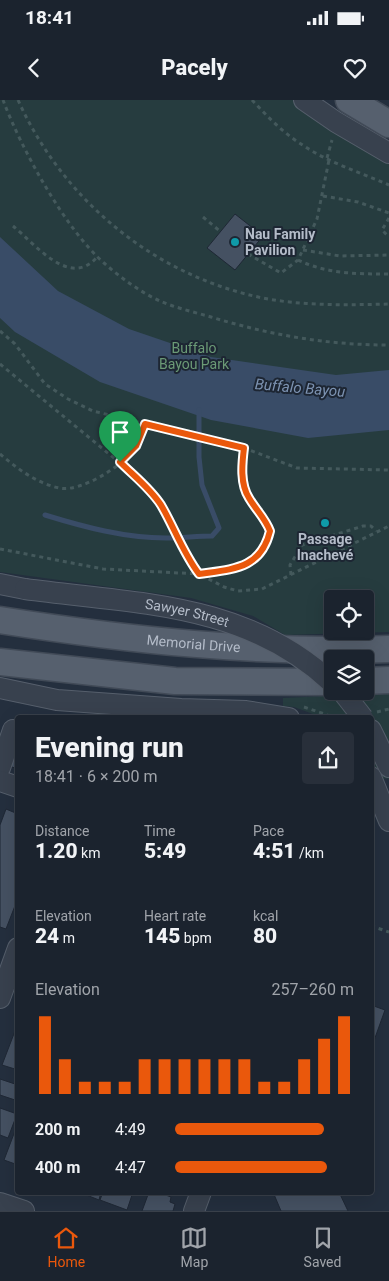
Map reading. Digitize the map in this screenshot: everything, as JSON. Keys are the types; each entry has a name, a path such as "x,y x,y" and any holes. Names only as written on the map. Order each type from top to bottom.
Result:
{"main road":[{"path":"349,100 389,124"},
{"name":"Memorial Drive","path":"0,620 82,632 254,650 389,650"},
{"path":"0,662 175,681 324,683"},
{"path":"374,681 389,680"}],"street":[{"path":"304,100 336,122 389,153"},
{"name":"Sawyer Street","path":"0,584 25,589 161,606 216,616 266,636 290,650 324,677"},
{"path":"0,688 57,700 146,707 294,712"},
{"path":"349,700 361,715"},
{"path":"0,768 13,730 15,730"},
{"path":"374,736 389,767"},
{"path":"0,781 15,786"},
{"path":"374,784 389,821"},
{"path":"5,994 15,959"},
{"path":"194,1211 200,1195"},
{"path":"0,1203 24,1211"}],"path":[{"path":"3,100 29,156 52,196 97,256 130,283 170,305 282,336 333,344 389,345"},
{"path":"18,100 49,158 78,194 94,211 125,235 166,261 207,281 268,299 330,305 389,304"},
{"path":"252,100 281,129 306,148 389,185"},
{"path":"248,254 281,274 298,260 317,219 333,142 331,136"},
{"path":"323,196 358,202 389,213"},
{"path":"203,217 221,232"},
{"path":"389,218 382,230 389,237"},
{"path":"13,226 62,266 73,269 86,267 97,256"},
{"path":"303,250 340,256 389,255"},
{"path":"298,260 315,268 332,271 389,274"},
{"path":"0,331 15,344 45,384 68,399 92,411 244,448 297,468 389,470"},
{"path":"0,364 120,462 148,490 170,522 191,563 199,574 210,581 238,591 262,588 389,526"},
{"path":"0,454 32,478 61,489 78,487 101,477 120,462 136,446 145,424"},
{"path":"0,549 103,569 199,574 242,566 262,552 270,531 266,521 248,497 243,482 244,448"},
{"path":"291,575 290,565 302,545 363,526 372,526 376,531"},
{"path":"294,712 315,715"},
{"path":"374,927 389,932"}],"green space":[{"name":"Buffalo Bayou Park","path":"0,100 322,100 362,127 389,141 389,632 374,632 374,590 324,590 324,634 285,635 253,616 191,598 0,572"},
{"path":"389,693 389,779 380,778 374,767 374,715 316,715 294,707 283,706 283,698 324,696 324,700 374,700 374,694"}],"water":[{"name":"Buffalo Bayou","path":"0,237 58,291 129,329 211,357 336,375 389,370 389,430 308,438 211,420 100,382 15,332 0,318"}],"building":[{"name":"Nau Family Pavilion","path":"235,214 263,236 235,270 207,248"},
{"path":"15,741 15,768 6,765"},
{"path":"6,809 15,813 15,906 6,929 0,927 0,825"},
{"path":"374,1006 385,1010 374,1041"},
{"path":"15,1031 15,1069 2,1065"},
{"path":"0,1079 15,1084 15,1100 0,1095"},
{"path":"0,1108 15,1113 15,1119 8,1138 0,1135"},
{"path":"15,1131 15,1164 4,1160"},
{"path":"86,1195 100,1195 99,1200"},
{"path":"102,1195 132,1195 127,1210 100,1200"},
{"path":"148,1195 166,1195 171,1197 170,1202 175,1204 173,1211 142,1211"},
{"path":"274,1195 340,1195 348,1211 281,1211"}],"waterway":[{"path":"45,515 90,528 135,536 151,538 212,536 219,528 202,485 199,457 199,410"}],"place":[{"name":"Nau Family Pavilion","path":"235,242"},
{"name":"Passage Inachevé","path":"325,523"}],"route":[{"path":"145,424 244,448 242,463 243,482 248,497 266,521 270,531 262,552 254,560 242,566 199,574 191,563 160,504 120,462 130,455 136,446 142,436 145,424"}]}
